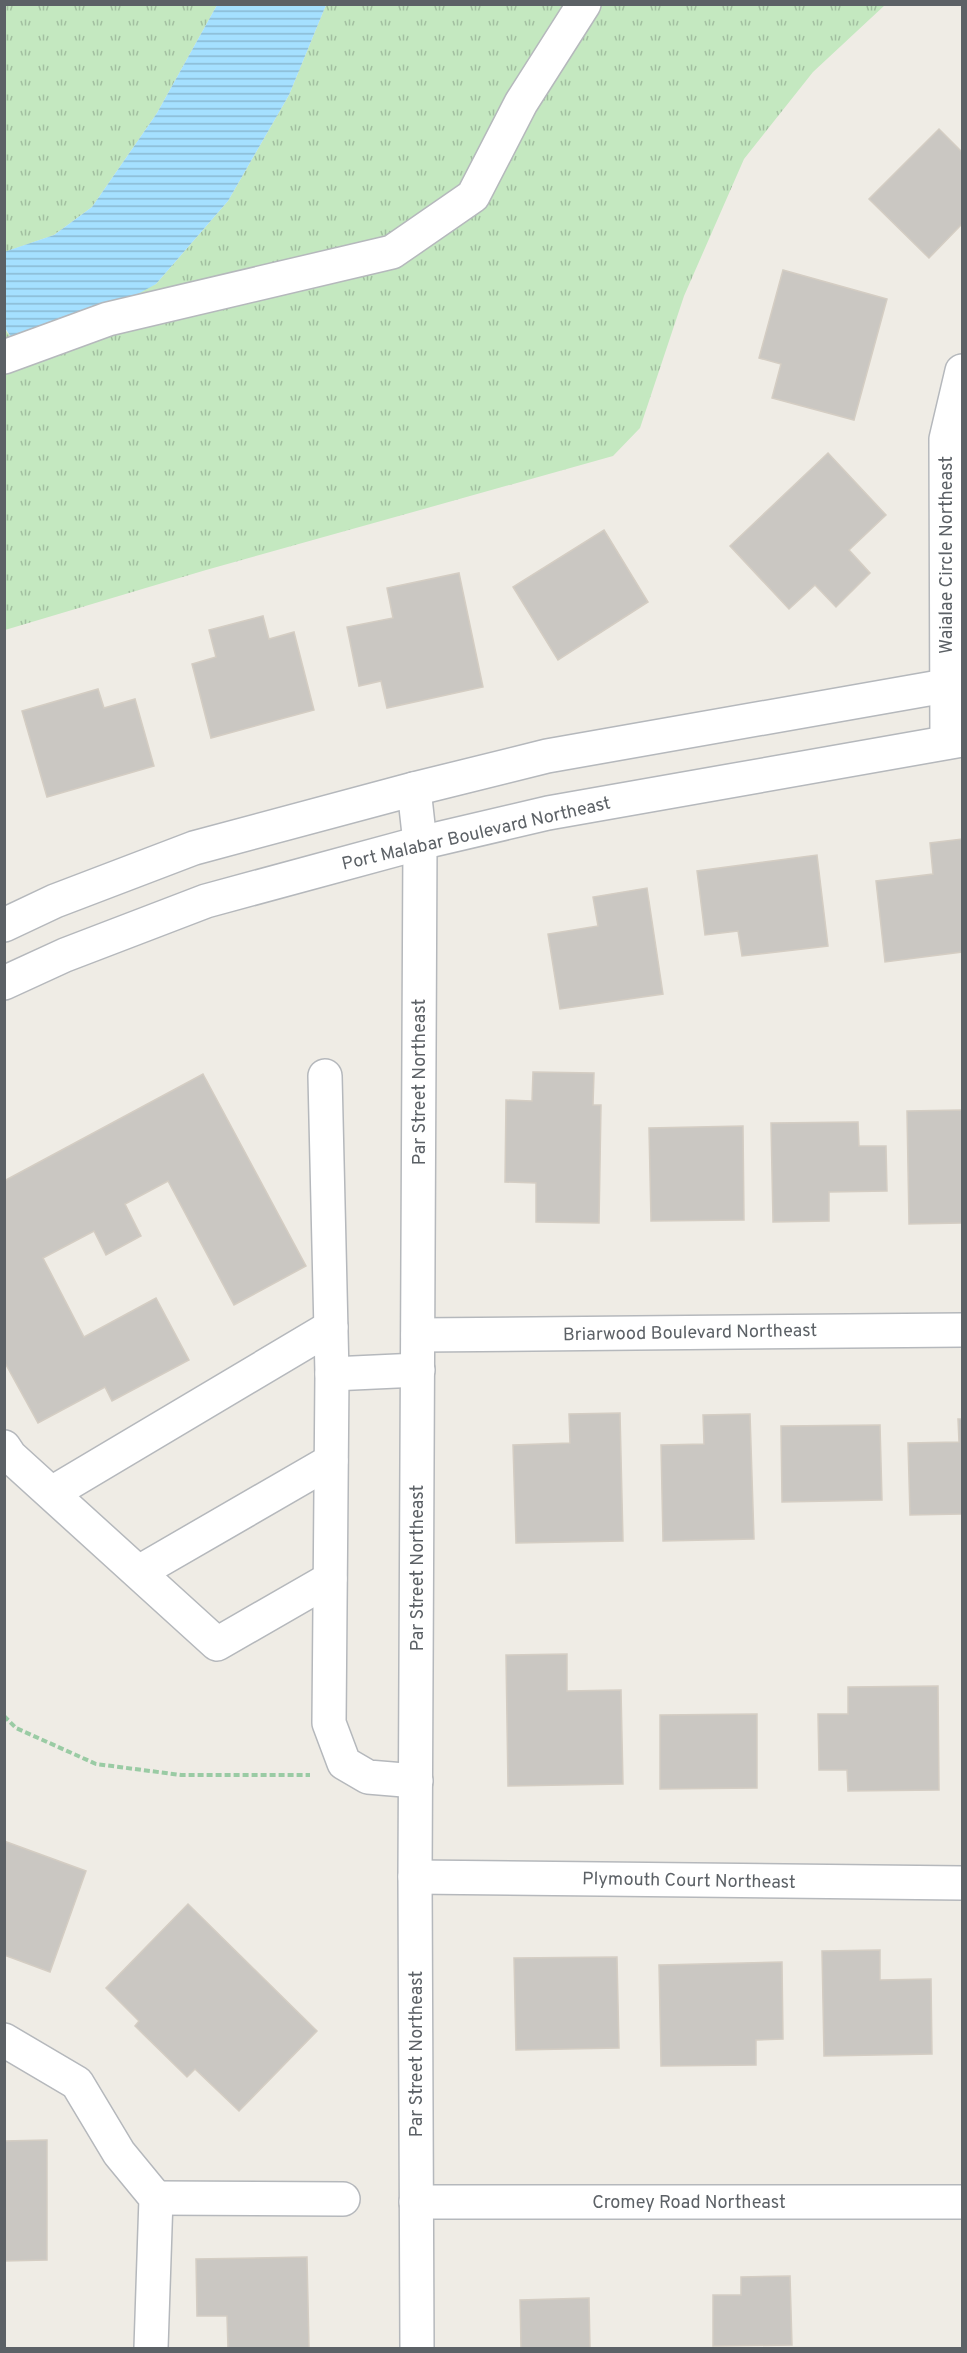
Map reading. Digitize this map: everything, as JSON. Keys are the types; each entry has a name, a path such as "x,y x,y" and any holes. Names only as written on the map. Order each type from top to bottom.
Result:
{"street":[{"path":"4,357 108,319 392,252 473,196 520,103 584,4"},
{"name":"Waialae Circle Northeast","path":"955,741 946,439 963,371"},
{"path":"4,925 55,901 194,848 414,789 547,756 954,684"},
{"name":"Port Malabar Boulevard Northeast","path":"4,983 65,955 206,901 420,843 548,813 955,741"},
{"name":"Par Street Northeast","path":"414,789 420,843 415,1877 417,2349"},
{"path":"325,1076 332,1374 329,1724 344,1763 368,1778 416,1781"},
{"path":"52,1493 331,1327"},
{"name":"Briarwood Boulevard Northeast","path":"418,1335 963,1330"},
{"path":"332,1374 418,1370"},
{"path":"4,1447 217,1644 330,1579"},
{"path":"139,1572 331,1461"},
{"name":"Plymouth Court Northeast","path":"415,1877 963,1883"},
{"path":"4,2040 77,2083 119,2153 156,2198 152,2349"},
{"path":"156,2198 343,2199"},
{"name":"Cromey Road Northeast","path":"416,2202 963,2202"}],"path":[{"path":"4,1716 16,1728 96,1764 180,1775 311,1775"}],"green space":[{"path":"4,5 217,5 157,113 92,207 54,235 5,252"},
{"path":"326,5 885,5 813,72 744,159 684,296 640,428 613,456 206,570 5,630 4,328 13,340 156,284 228,201 289,95"}],"water":[{"path":"217,5 326,5 289,95 228,201 156,284 78,327 13,340 5,328 4,252 54,235 92,207 157,113"}],"building":[{"path":"939,129 962,152 962,224 929,258 869,199"},
{"path":"783,270 887,299 854,420 772,398 781,364 759,358"},
{"path":"828,453 886,515 849,550 870,573 836,607 815,585 789,609 730,546"},
{"path":"604,530 648,602 558,660 513,587"},
{"path":"459,573 483,687 387,708 381,681 359,686 347,627 393,618 387,588"},
{"path":"263,616 269,639 294,632 314,710 211,738 192,664 216,657 209,630"},
{"path":"98,689 104,708 135,699 154,766 47,797 22,711"},
{"path":"962,839 962,952 885,962 876,881 933,874 930,843"},
{"path":"817,855 828,946 742,956 738,931 705,935 697,871"},
{"path":"647,888 663,994 560,1009 548,934 598,926 593,897"},
{"path":"533,1072 594,1073 593,1105 601,1105 599,1223 536,1222 536,1183 505,1182 506,1100 532,1101"},
{"path":"203,1074 306,1266 234,1305 168,1181 125,1204 141,1236 106,1255 94,1231 43,1258 84,1337 156,1298 189,1360 112,1401 105,1387 38,1423 4,1361 4,1181"},
{"path":"962,1110 962,1223 909,1224 907,1111"},
{"path":"858,1122 859,1146 886,1146 887,1191 829,1192 829,1221 773,1222 771,1123"},
{"path":"743,1126 744,1220 651,1221 649,1128"},
{"path":"620,1413 623,1541 516,1543 513,1445 570,1443 569,1414"},
{"path":"750,1414 754,1539 663,1541 661,1445 704,1444 703,1415"},
{"path":"958,1419 962,1419 962,1514 910,1515 908,1443 959,1442"},
{"path":"880,1425 882,1500 782,1502 781,1426"},
{"path":"567,1654 567,1691 621,1690 623,1784 508,1786 506,1655"},
{"path":"938,1686 939,1790 848,1791 847,1770 819,1770 818,1714 848,1714 848,1687"},
{"path":"757,1714 757,1788 660,1789 660,1715"},
{"path":"4,1841 86,1871 50,1972 4,1955"},
{"path":"188,1904 317,2031 239,2111 195,2069 187,2077 135,2026 139,2021 106,1988"},
{"path":"880,1950 880,1980 931,1979 932,2054 824,2056 822,1951"},
{"path":"617,1957 619,2048 516,2050 514,1958"},
{"path":"782,1962 783,2039 756,2040 756,2065 661,2066 659,1965"},
{"path":"47,2140 47,2260 4,2261 4,2141"},
{"path":"307,2257 309,2348 228,2348 227,2316 197,2316 196,2259"},
{"path":"790,2276 792,2345 713,2346 713,2295 741,2295 741,2277"},
{"path":"589,2298 590,2348 521,2348 520,2300"}]}
